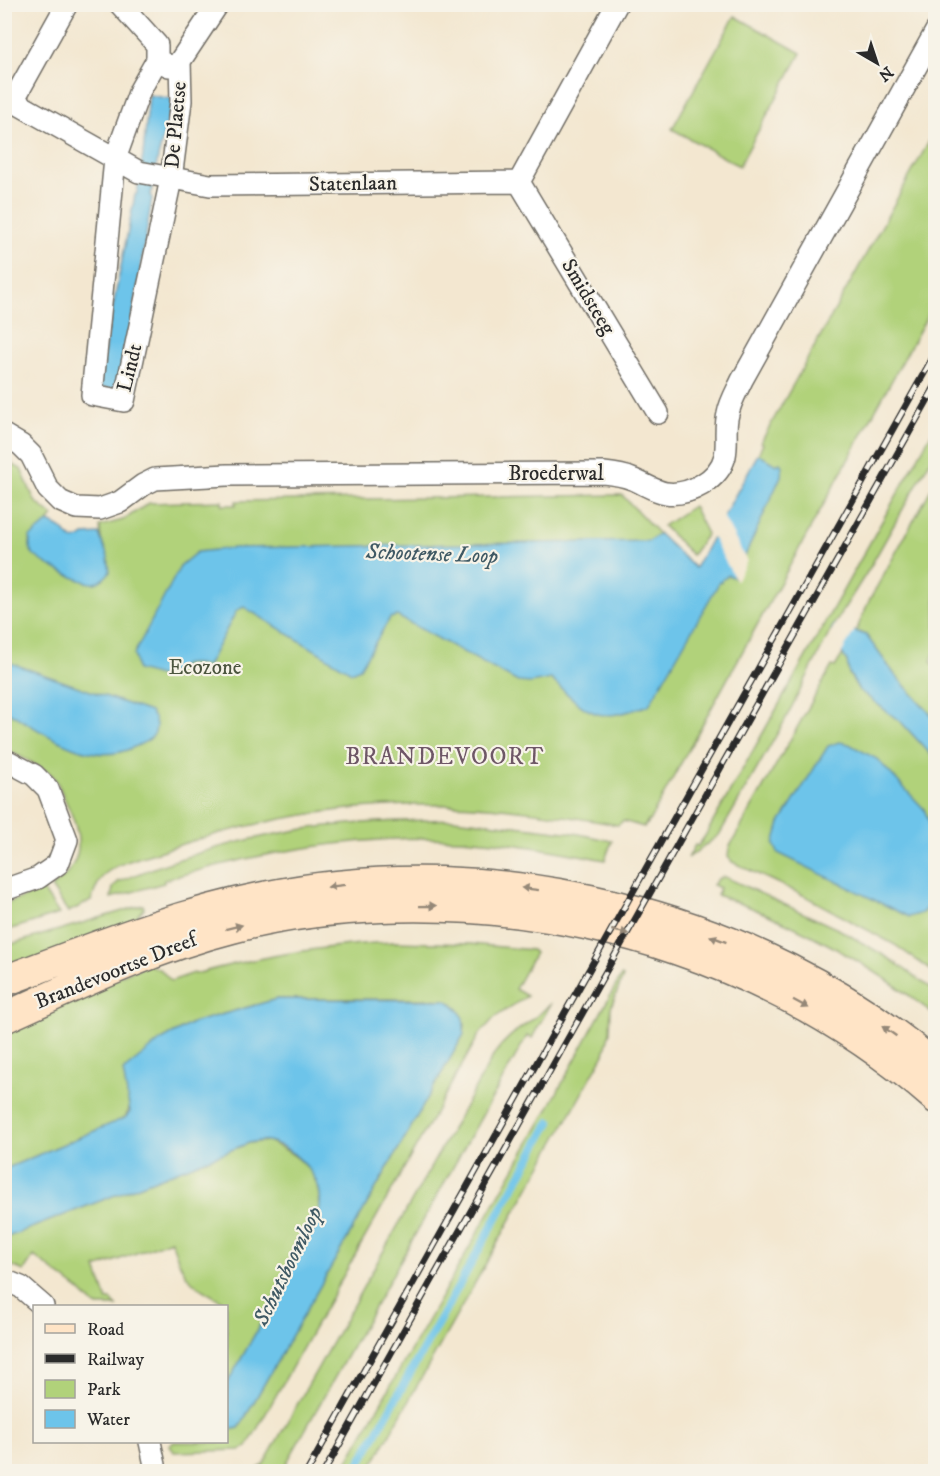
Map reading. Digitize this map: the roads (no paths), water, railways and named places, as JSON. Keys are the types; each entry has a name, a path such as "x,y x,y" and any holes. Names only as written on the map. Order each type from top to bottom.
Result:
{"main road":[{"name":"Brandevoortse Dreef","path":"4,981 169,921 264,897 351,884 416,882 536,889 643,913 741,948 780,966 855,1009 890,1031 936,1067"},
{"name":"Brandevoortse Dreef","path":"4,1018 147,955 235,927 291,916 353,908 447,906 490,908 563,919 632,935 688,952 764,985 805,1006 875,1050 936,1098"}],"street":[{"path":"9,98 67,4"},
{"name":"De Plaetse","path":"115,159 140,90 157,60 157,45 120,4"},
{"name":"De Plaetse","path":"155,176 182,101 180,60 218,4"},
{"path":"519,182 617,4"},
{"name":"Broederwal","path":"4,435 21,445 31,455 40,476 54,495 60,501 76,508 100,509 120,501 143,484 155,479 227,475 604,473 628,477 667,493 690,491 714,475 721,464 724,456 728,411 742,380 936,31"},
{"name":"De Plaetse","path":"157,60 180,71"},
{"name":"Statenlaan","path":"9,98 115,159 155,176 210,185 519,182"},
{"name":"Lindt","path":"115,159 92,395 124,401 155,176"},
{"name":"Smidsteeg","path":"519,182 658,413"},
{"path":"4,759 34,776 48,789 67,840 58,864 38,878 4,890"},
{"path":"13,1284 42,1305"},
{"path":"150,1443 154,1468"}],"water":[{"path":"149,95 173,99 151,195 121,391 97,387 137,193"},
{"name":"Schootense Loop","path":"758,454 776,465 780,463 781,476 735,578 728,575 719,583 649,705 617,714 595,713 585,708 551,679 530,683 518,682 397,616 390,618 360,668 351,672 244,607 237,610 207,666 185,664 166,678 137,670 134,654 181,565 197,552 234,548 649,541 659,534 695,568"},
{"path":"49,522 62,529 72,539 99,534 108,557 110,572 104,579 95,583 81,580 61,572 31,551 30,537"},
{"path":"835,624 866,635 895,675 935,719 935,759 902,723 859,690 849,673 847,661 839,648 836,635 831,630"},
{"path":"5,661 150,712 156,724 154,734 148,740 132,748 116,753 82,750 50,737 5,710"},
{"path":"839,742 849,744 877,759 924,809 932,829 931,903 922,913 909,917 778,853 774,844 780,823 828,746"},
{"path":"277,999 446,1000 455,1006 464,1023 464,1034 239,1428 228,1430 228,1382 317,1223 320,1206 318,1186 308,1169 293,1154 276,1143 258,1141 249,1143 5,1238 5,1169 125,1118 130,1112 123,1071 160,1041 192,1023"}],"waterway":[{"path":"355,1472 550,1122"}],"railway":[{"path":"307,1472 936,352"},
{"path":"324,1472 936,385"}],"district":[{"name":"BRANDEVOORT","path":"445,757"}],"park label":[{"name":"Ecozone","path":"205,668"}],"water label":[{"name":"Schutsboomloop","path":"288,1266"}]}
